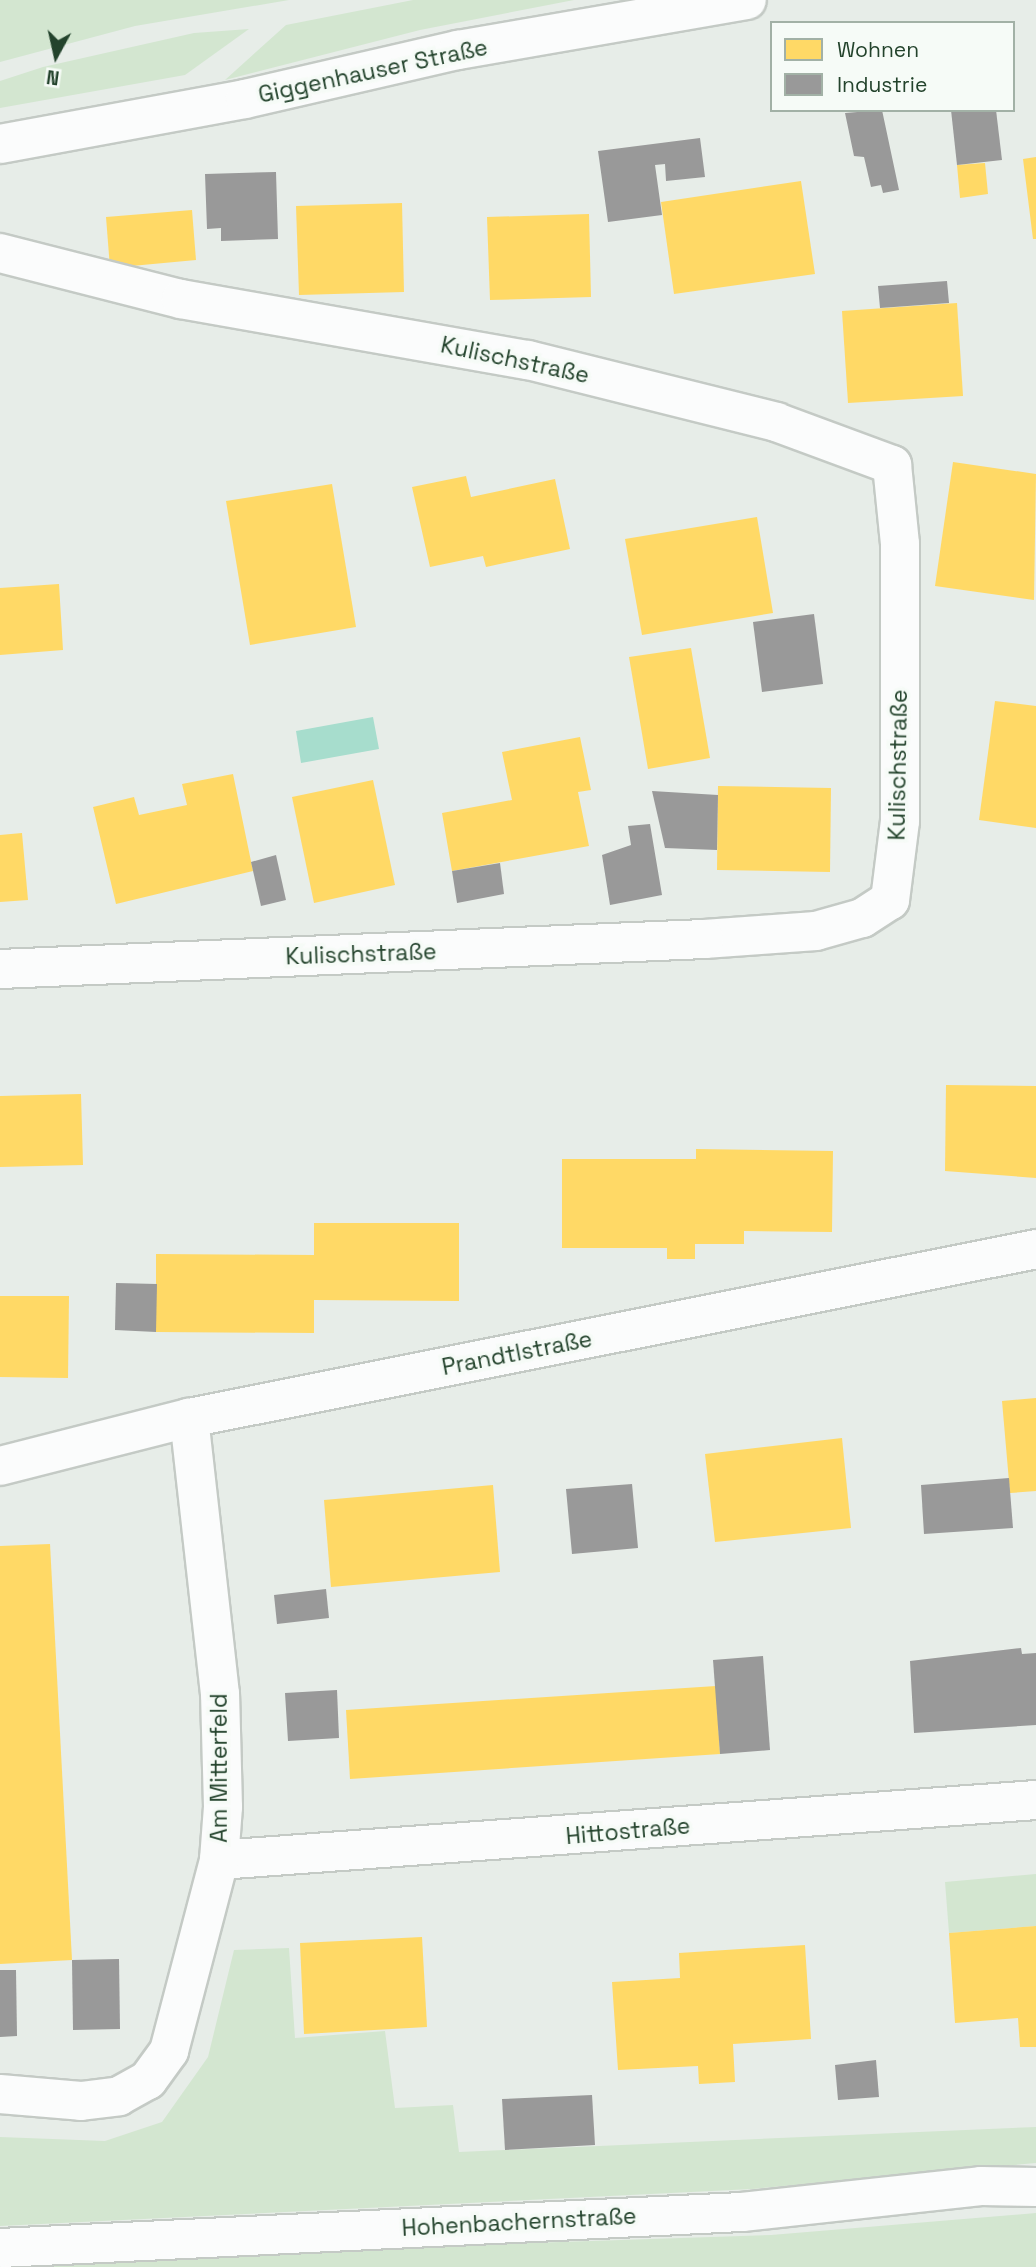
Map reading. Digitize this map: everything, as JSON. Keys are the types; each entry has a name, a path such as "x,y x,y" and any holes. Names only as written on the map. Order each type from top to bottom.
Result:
{"street":[{"name":"Giggenhauser Straße","path":"0,144 245,99 458,50 747,0"},
{"name":"Kulischstraße","path":"0,253 181,299 527,360 776,422 892,465 900,544 900,821 890,900 862,918 804,932 0,969"},
{"name":"Prandtlstraße","path":"0,1466 189,1418 1036,1249"},
{"name":"Am Mitterfeld","path":"0,2094 81,2101 119,2096 148,2080 169,2051 219,1860 220,1694 189,1418"},
{"name":"Hittostraße","path":"219,1860 1036,1800"},
{"name":"Hohenbachernstraße","path":"0,2248 742,2212 981,2186 1036,2187"}],"shaded area":[{"path":"0,0 289,0 135,26 0,62"},
{"path":"413,0 574,0 420,30 225,80 286,25"},
{"path":"249,29 185,75 0,108 0,81 43,67 194,33"},
{"path":"373,717 379,749 301,763 296,731"},
{"path":"1036,1874 1036,1926 949,1933 945,1882"},
{"path":"289,1948 295,2038 385,2031 395,2108 453,2105 459,2152 1036,2127 1036,2163 752,2189 0,2226 0,2137 105,2141 162,2122 208,2057 234,1950"},
{"path":"1036,2213 1036,2267 16,2267 113,2257 771,2235"}],"building: Wohnen":[{"path":"1036,157 1036,239 1033,239 1023,159"},
{"path":"985,163 988,194 960,198 957,165"},
{"path":"801,181 815,274 674,294 661,202"},
{"path":"402,203 404,292 299,295 296,206"},
{"path":"192,210 196,260 110,268 106,217"},
{"path":"589,214 591,297 490,300 487,217"},
{"path":"957,303 963,396 848,403 842,311"},
{"path":"953,462 1036,474 1034,600 935,586"},
{"path":"466,476 471,497 555,479 570,549 486,567 483,556 430,567 412,487"},
{"path":"332,484 356,627 250,645 226,501"},
{"path":"757,517 773,613 642,635 625,539"},
{"path":"59,584 63,650 0,655 0,588"},
{"path":"691,648 710,758 648,769 629,657"},
{"path":"995,701 1036,706 1036,828 979,820"},
{"path":"580,737 591,790 578,792 589,846 452,871 442,813 512,800 502,752"},
{"path":"233,774 253,871 116,904 93,807 134,797 139,815 187,805 182,784"},
{"path":"373,780 395,885 314,903 292,797"},
{"path":"718,786 831,788 830,872 717,870"},
{"path":"22,833 28,900 0,902 0,835"},
{"path":"946,1085 1036,1086 1036,1178 945,1171"},
{"path":"81,1094 83,1165 0,1167 0,1096"},
{"path":"696,1149 833,1151 832,1232 744,1231 744,1244 695,1244 695,1259 667,1259 667,1248 562,1248 562,1159 696,1159"},
{"path":"314,1223 459,1223 459,1301 314,1300 314,1333 156,1332 156,1254 314,1255"},
{"path":"0,1296 69,1296 68,1378 0,1377"},
{"path":"1036,1398 1036,1491 1010,1493 1002,1401"},
{"path":"842,1438 851,1528 715,1542 705,1454"},
{"path":"493,1485 500,1572 331,1587 324,1500"},
{"path":"50,1544 72,1960 0,1964 0,1546"},
{"path":"716,1686 720,1754 350,1779 346,1710"},
{"path":"1036,1926 1036,2047 1020,2047 1018,2018 955,2023 949,1933"},
{"path":"422,1937 427,2027 304,2034 300,1943"},
{"path":"805,1945 811,2039 733,2044 735,2082 699,2084 698,2066 618,2070 612,1982 680,1978 679,1953"}],"building: Industrie":[{"path":"882,112 899,190 883,193 881,185 871,187 864,157 854,156 845,113"},
{"path":"951,112 996,112 1002,160 957,165"},
{"path":"700,138 705,177 666,181 665,164 655,165 662,215 608,222 598,151"},
{"path":"276,172 278,239 221,241 221,228 207,229 205,174"},
{"path":"947,281 949,303 880,308 878,286"},
{"path":"814,614 823,684 762,692 753,622"},
{"path":"652,791 718,795 717,850 665,848"},
{"path":"650,824 662,895 610,905 602,855 631,845 628,826"},
{"path":"276,855 286,900 261,906 251,862"},
{"path":"500,863 504,894 457,903 452,871"},
{"path":"116,1283 157,1284 156,1332 115,1330"},
{"path":"1009,1478 1013,1528 924,1534 921,1485"},
{"path":"632,1484 638,1548 572,1554 566,1489"},
{"path":"326,1589 329,1618 277,1624 274,1595"},
{"path":"1021,1648 1022,1654 1036,1653 1036,1725 914,1733 910,1661"},
{"path":"763,1656 770,1750 720,1754 713,1660"},
{"path":"337,1690 339,1738 288,1741 285,1693"},
{"path":"119,1959 120,2029 73,2030 72,1960"},
{"path":"0,1970 16,1970 17,2036 0,2037"},
{"path":"876,2060 879,2097 838,2100 835,2065"},
{"path":"592,2095 595,2145 505,2150 502,2099"}]}
